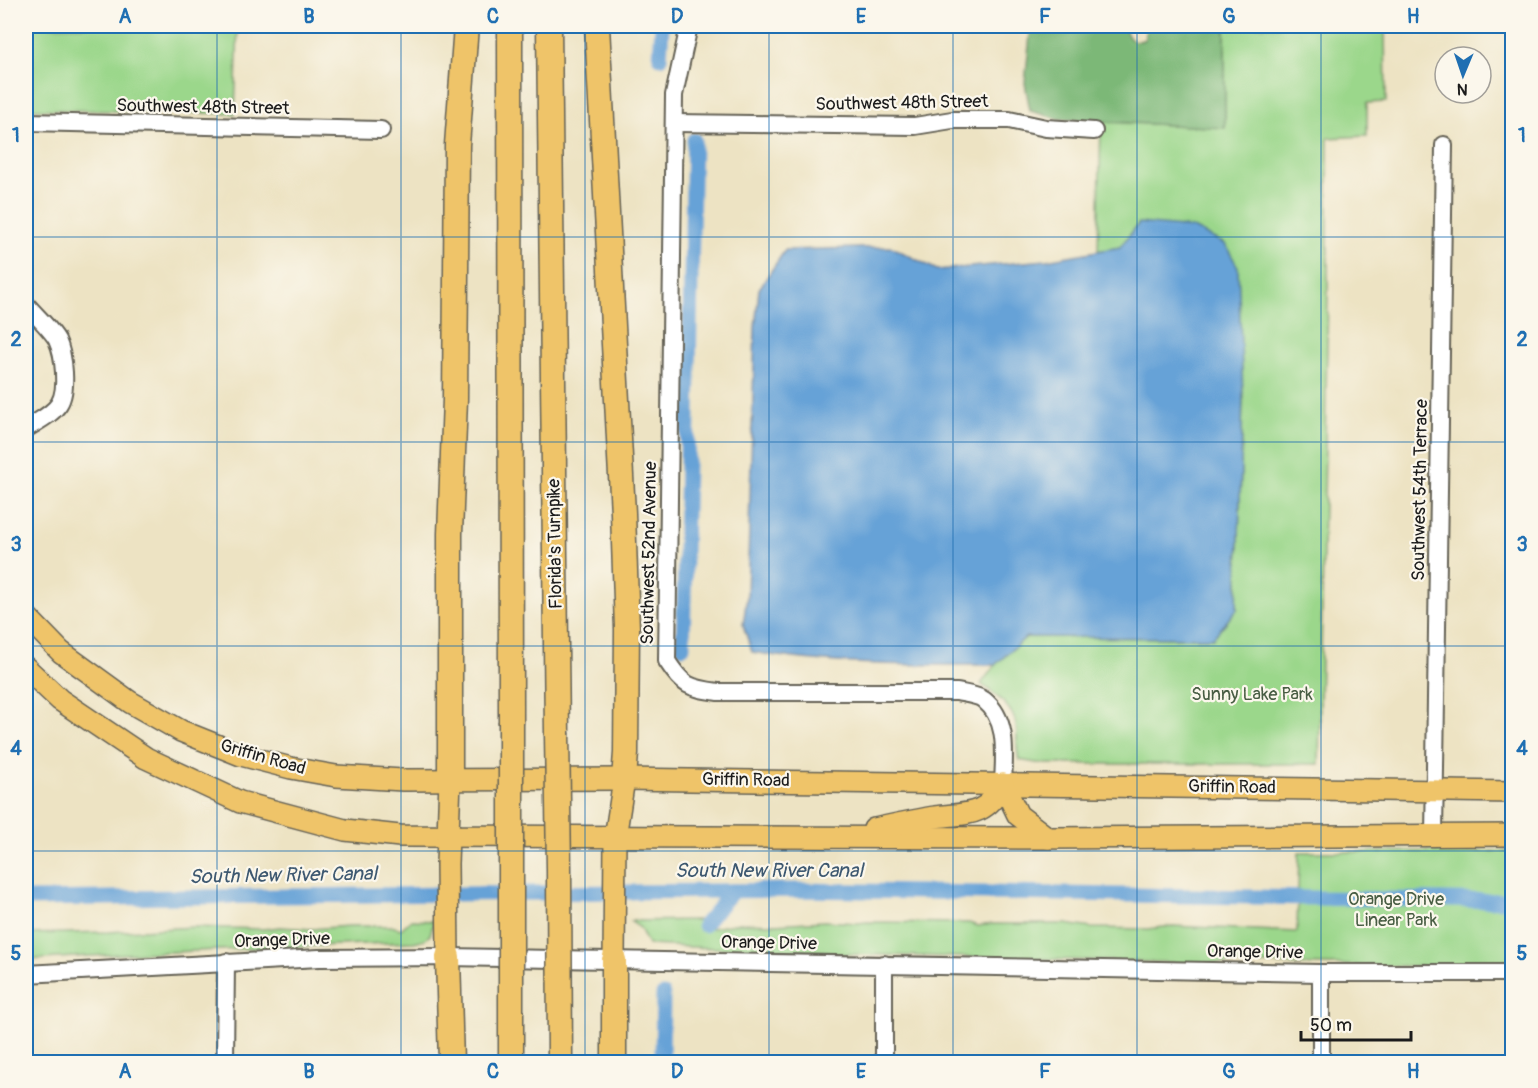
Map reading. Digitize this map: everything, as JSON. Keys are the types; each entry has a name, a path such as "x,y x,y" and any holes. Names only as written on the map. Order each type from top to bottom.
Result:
{"highway":[{"path":"450,778 450,534 455,399 457,165 466,26"},
{"path":"510,26 511,1062"},
{"name":"Florida's Turnpike","path":"549,26 560,1062"},
{"path":"597,26 625,563 624,778"},
{"path":"448,957 451,1062"},
{"path":"614,960 614,1062"}],"main road":[{"name":"Griffin Road","path":"26,616 61,652 130,702 181,731 241,755 291,768 336,776 403,780 624,778 1512,792"},
{"path":"26,668 60,700 146,758 240,802 345,830 400,836 447,837 830,839 1512,835"},
{"path":"448,957 446,922 450,778"},
{"path":"614,960 615,838 624,778"},
{"path":"1003,784 1018,814 1048,838"},
{"path":"830,839 934,817 972,813 990,803 1003,784"}],"street":[{"name":"Southwest 52nd Avenue","path":"688,26 674,95 667,661 678,679 694,688 718,692 957,692 983,698 997,714 1005,744 1003,784"},
{"name":"Southwest 48th Street","path":"674,123 915,126 952,120 1009,120 1046,128 1094,131"},
{"name":"Southwest 48th Street","path":"26,123 381,130"},
{"name":"Southwest 54th Terrace","path":"1434,836 1444,145"},
{"path":"26,304 56,339 64,368 64,388 61,402 54,410 26,429"},
{"name":"Orange Drive","path":"26,974 319,958 448,957 1321,973 1512,973"},
{"path":"225,1062 226,962"},
{"path":"884,964 884,1062"},
{"path":"1321,973 1321,1062"}],"green space":[{"path":"26,26 238,26 235,114 26,109"},
{"path":"1031,26 1125,26 1131,39 1141,41 1145,39 1146,26 1225,26 1225,128 1059,119 1030,111 1025,83"},
{"name":"Sunny Lake Park","path":"1225,26 1385,26 1386,102 1367,103 1367,136 1328,138 1328,290 1319,764 1042,764 1019,760 1016,727 1011,713 1000,699 981,684 995,665 1026,637 1213,638 1237,609 1243,395 1121,247 1098,251 1101,122 1225,127"},
{"name":"Orange Drive Linear Park","path":"1512,851 1512,966 1192,963 839,954 648,945 640,928 630,921 698,920 707,929 740,923 775,924 825,921 969,923 978,926 1066,924 1091,928 1148,929 1172,926 1297,932 1299,852"},
{"path":"411,920 434,921 430,935 424,940 413,942 26,960 26,934 193,927 312,929 391,926 401,929"}],"water":[{"path":"1139,223 1193,228 1225,244 1238,267 1243,395 1237,609 1213,638 1026,637 995,665 903,665 842,662 752,652 743,625 747,596 755,328 759,289 785,250 892,247 937,270 1046,260 1120,247"}],"waterway":[{"path":"660,58 662,26"},
{"path":"683,647 694,140"},
{"name":"South New River Canal","path":"26,899 798,890 1512,901"},
{"path":"704,925 733,891"},
{"path":"662,1062 663,995"}]}
